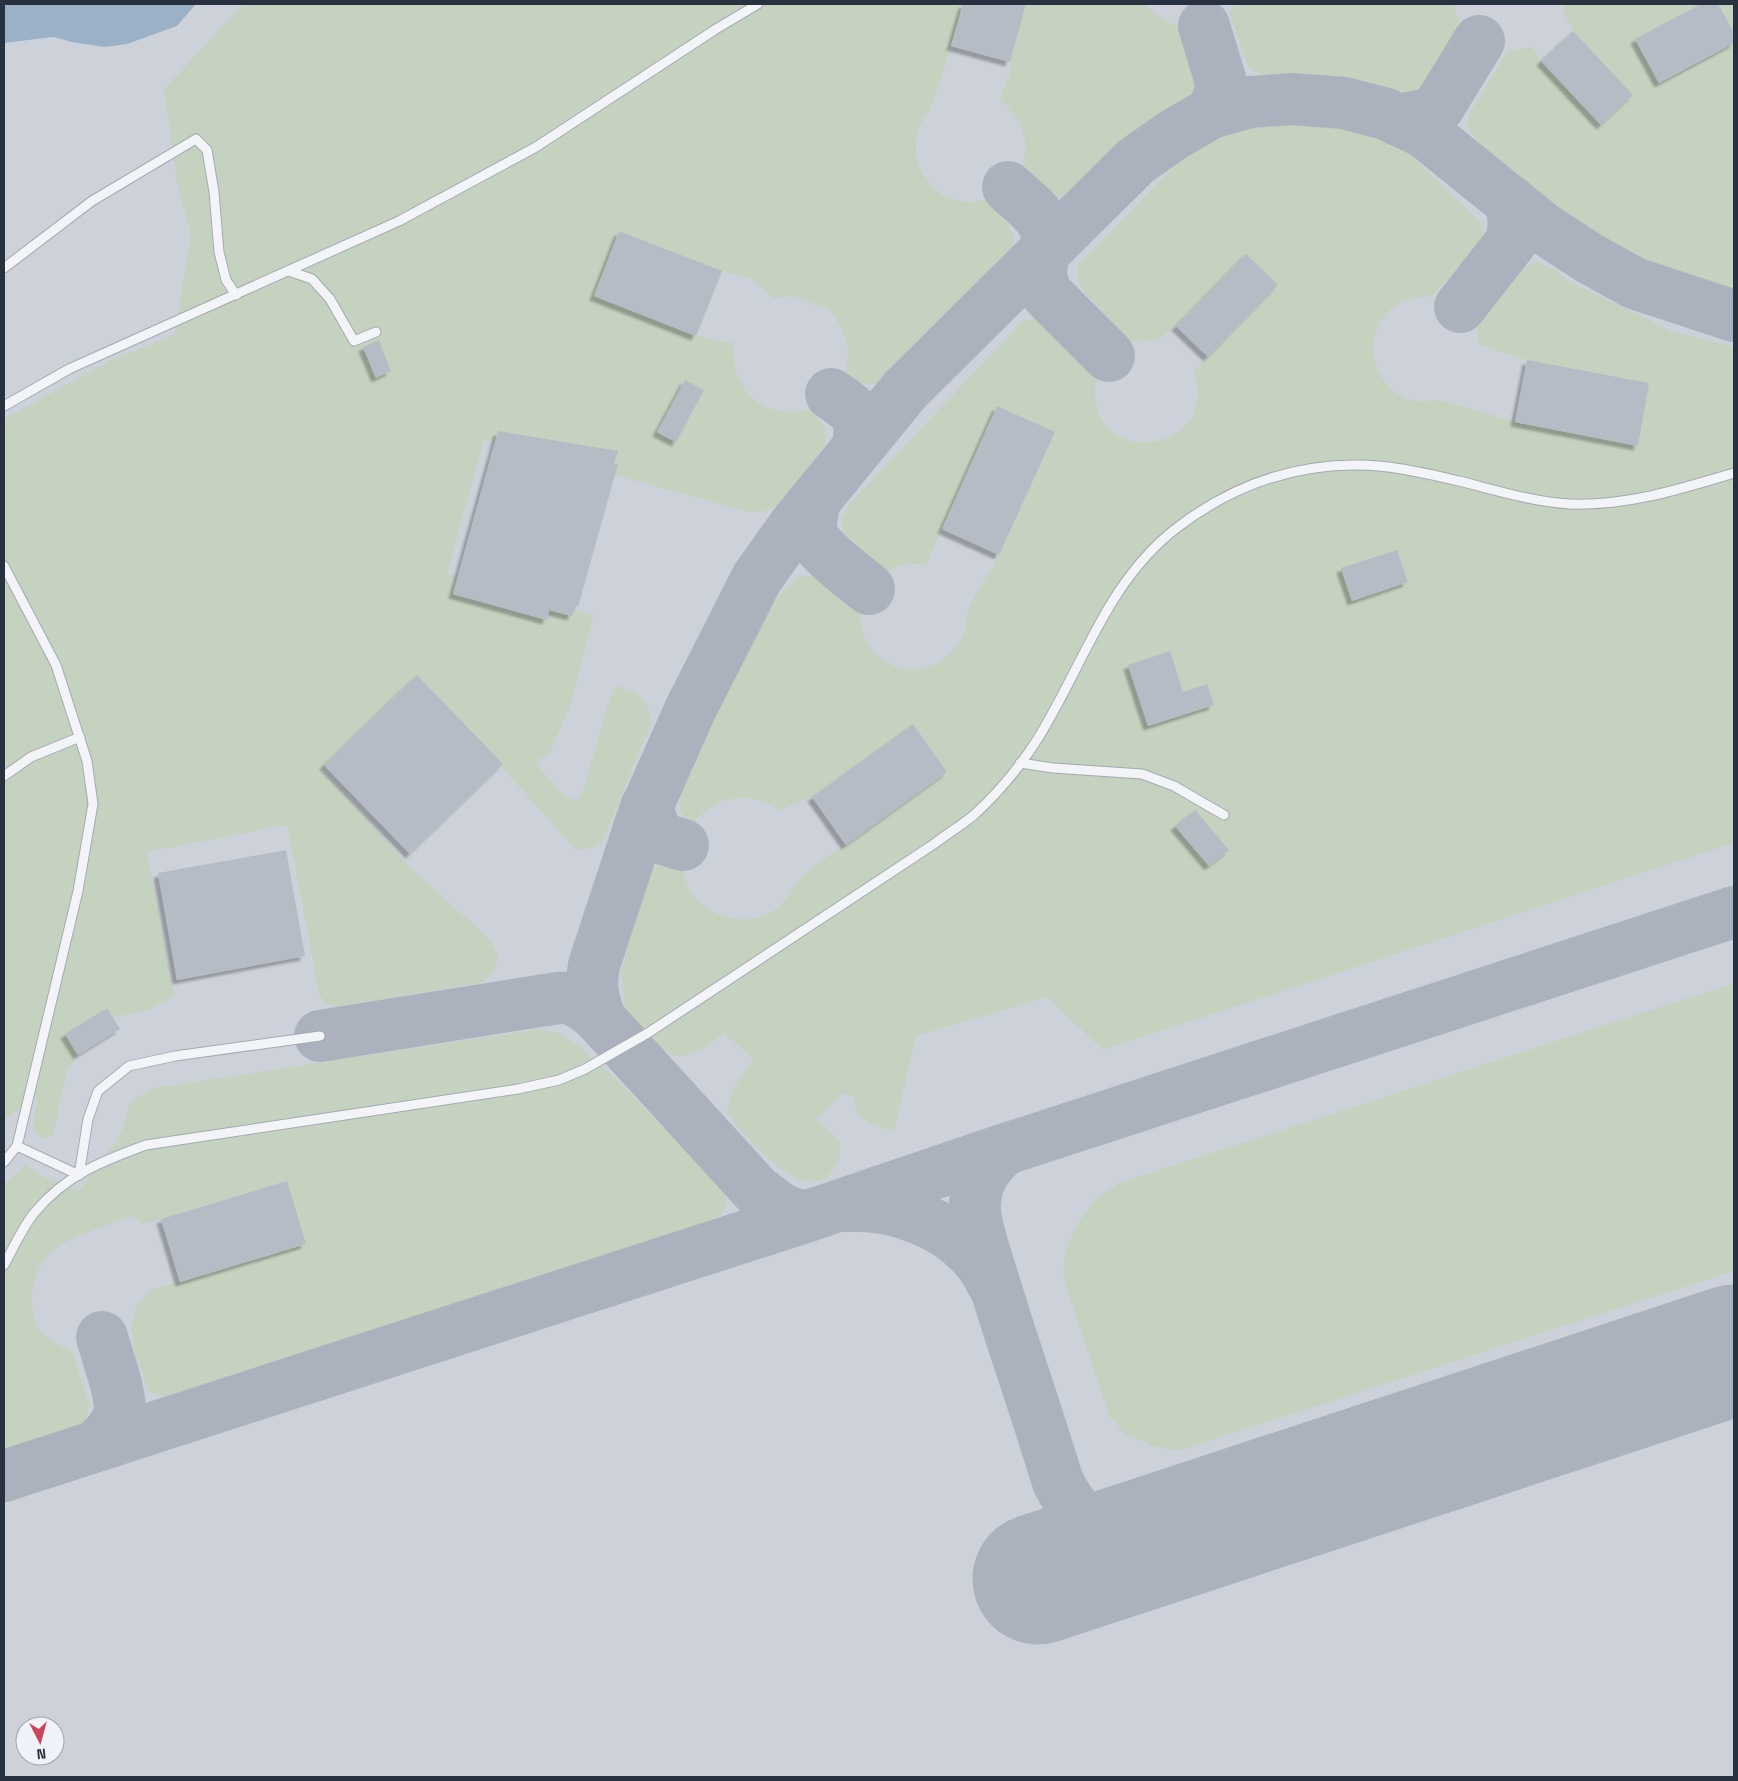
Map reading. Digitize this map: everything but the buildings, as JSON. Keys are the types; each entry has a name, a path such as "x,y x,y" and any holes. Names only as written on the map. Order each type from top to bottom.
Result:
{"lane":[{"path":"4,406 69,369 399,221 536,147 716,29 758,4"},
{"path":"4,268 92,201 196,139 207,150 214,192 219,252 226,280 236,295"},
{"path":"289,271 312,279 330,299 354,341 376,332"},
{"path":"4,1265 35,1213 66,1182 102,1161 146,1145 518,1089 559,1080 585,1068 648,1032 934,844 974,815 1005,783 1035,743 1118,591 1145,558 1176,528 1204,508 1230,493 1266,479 1302,470 1352,465 1402,469 1532,499 1569,504 1610,503 1649,497 1734,473"},
{"path":"4,566 56,665 88,762 93,804 78,891 17,1146 4,1162"},
{"path":"4,776 31,757 80,737"},
{"path":"1020,763 1053,768 1142,774 1174,786 1224,815"},
{"path":"79,1175 88,1119 98,1091 129,1066 175,1056 320,1036"},
{"path":"17,1146 79,1175"}],"shaded area":[{"path":"196,4 1734,4 1734,1777 4,1777 4,43 54,37 71,42 177,26"}],"green space":[{"path":"243,4 1146,4 1154,14 1164,20 1176,25 1189,27 1197,80 1195,90 1190,98 1124,143 1074,193 1060,198 1054,196 1023,165 1025,145 1022,128 1013,113 999,99 1010,73 1010,62 951,46 932,105 918,130 916,140 917,159 924,176 943,195 969,202 989,199 1009,226 1014,240 1014,248 1011,256 933,330 882,382 868,385 860,383 846,372 848,351 846,339 839,323 829,310 793,296 774,298 751,279 722,271 697,336 733,343 737,375 744,388 764,406 793,412 810,409 825,428 825,445 781,503 772,508 760,512 745,511 484,439 447,574 594,615 571,704 549,754 535,762 564,796 576,801 584,788 609,700 616,686 641,697 647,706 652,721 603,841 590,848 576,850 422,679 322,770 410,867 488,938 498,954 495,970 484,982 339,1007 325,1004 319,993 287,825 147,852 174,996 150,1010 113,1017 106,1008 65,1034 78,1055 67,1071 53,1135 42,1139 33,1130 37,1096 4,1120 4,419 109,361 174,335 191,236 177,182 164,89","holes":["685,380 676,442 657,432"]},
{"path":"1236,4 1454,4 1456,14 1461,23 1428,81 1417,92 1409,94 1317,74 1267,75 1254,71 1248,66 1229,12"},
{"path":"1564,4 1734,4 1734,292 1653,265 1600,237 1548,203 1512,176 1474,137 1468,128 1469,114 1508,50 1523,49 1531,46 1541,61 1573,31 1563,11"},
{"path":"1289,124 1329,124 1367,131 1406,151 1481,222 1483,237 1473,251 1432,296 1415,298 1400,303 1388,312 1378,326 1374,337 1374,359 1384,380 1391,389 1400,395 1415,401 1451,403 1515,422 1527,360 1480,345 1475,325 1524,267 1538,262 1552,268 1569,281 1674,332 1734,347 1734,843 1103,1050 1047,997 916,1036 894,1131 872,1124 862,1118 855,1109 854,1098 843,1093 816,1119 840,1141 840,1153 836,1167 825,1180 806,1181 795,1177 773,1163 762,1153 727,1113 733,1090 753,1059 724,1033 704,1048 684,1056 672,1055 655,1045 632,1022 626,1013 621,972 649,872 661,864 682,867 685,880 691,892 708,909 730,918 754,918 766,915 776,909 808,871 846,845 812,797 779,810 763,802 751,799 733,799 708,809 694,822 681,814 679,803 683,782 752,637 782,591 801,576 817,576 860,613 864,634 870,647 880,658 897,667 920,669 930,666 950,654 957,645 963,635 970,605 999,555 942,529 926,565 906,565 886,571 843,533 841,519 851,502 1023,321 1035,319 1047,322 1080,354 1097,375 1096,406 1107,427 1126,439 1148,442 1170,437 1187,424 1197,402 1194,372 1207,357 1176,326 1156,341 1131,342 1084,292 1078,279 1077,267 1178,162 1216,139 1252,127"},
{"path":"1734,983 1734,1271 1178,1451 1153,1446 1125,1434 1109,1415 1063,1277 1065,1251 1076,1226 1095,1199 1119,1183"},
{"path":"540,1029 558,1033 575,1043 617,1080 725,1191 726,1203 722,1214 708,1222 182,1395 162,1397 148,1391 133,1345 131,1324 138,1304 150,1290 180,1282 161,1219 141,1224 133,1216 85,1233 59,1246 51,1252 39,1268 35,1277 32,1297 32,1306 37,1326 49,1338 72,1351 89,1402 87,1418 75,1430 4,1453 4,1184 26,1164 41,1176 79,1191 117,1140 130,1102 154,1088"}],"water":[{"path":"4,4 196,4 177,26 127,44 105,47 71,42 54,37 4,43"}],"taxiway":[{"path":"1204,26 1221,82 1218,98 1211,113"},
{"path":"1398,120 1429,114 1438,108 1479,41"},
{"path":"600,1019 593,992 594,965 643,816 690,710 757,578 794,526 905,390 1136,161 1173,135 1211,113 1250,102 1293,99 1344,103 1386,114 1424,132 1543,228 1589,258 1634,283 1734,316"},
{"path":"1008,187 1041,220 1046,231 1047,249"},
{"path":"1460,307 1511,242 1514,221 1510,201"},
{"path":"1044,252 1041,273 1047,294 1109,356"},
{"path":"831,394 856,415 859,428 858,447"},
{"path":"815,500 811,526 817,542 822,549 869,589"},
{"path":"646,807 655,829 663,839 683,845"},
{"path":"4,1476 808,1216 1003,1150 1734,912"},
{"path":"320,1036 558,998 575,1001 589,1009 600,1019 757,1191 786,1211 808,1216"},
{"path":"1003,1150 988,1167 978,1186 975,1202 976,1219 983,1249 1058,1482 1074,1508 1091,1524 1112,1535 1140,1545"},
{"path":"846,1206 884,1208 902,1212 938,1227 969,1250 991,1281"},
{"path":"96,1446 110,1432 119,1414 120,1407 117,1387 102,1337"}],"runway":[{"path":"1038,1579 1734,1350"}]}
